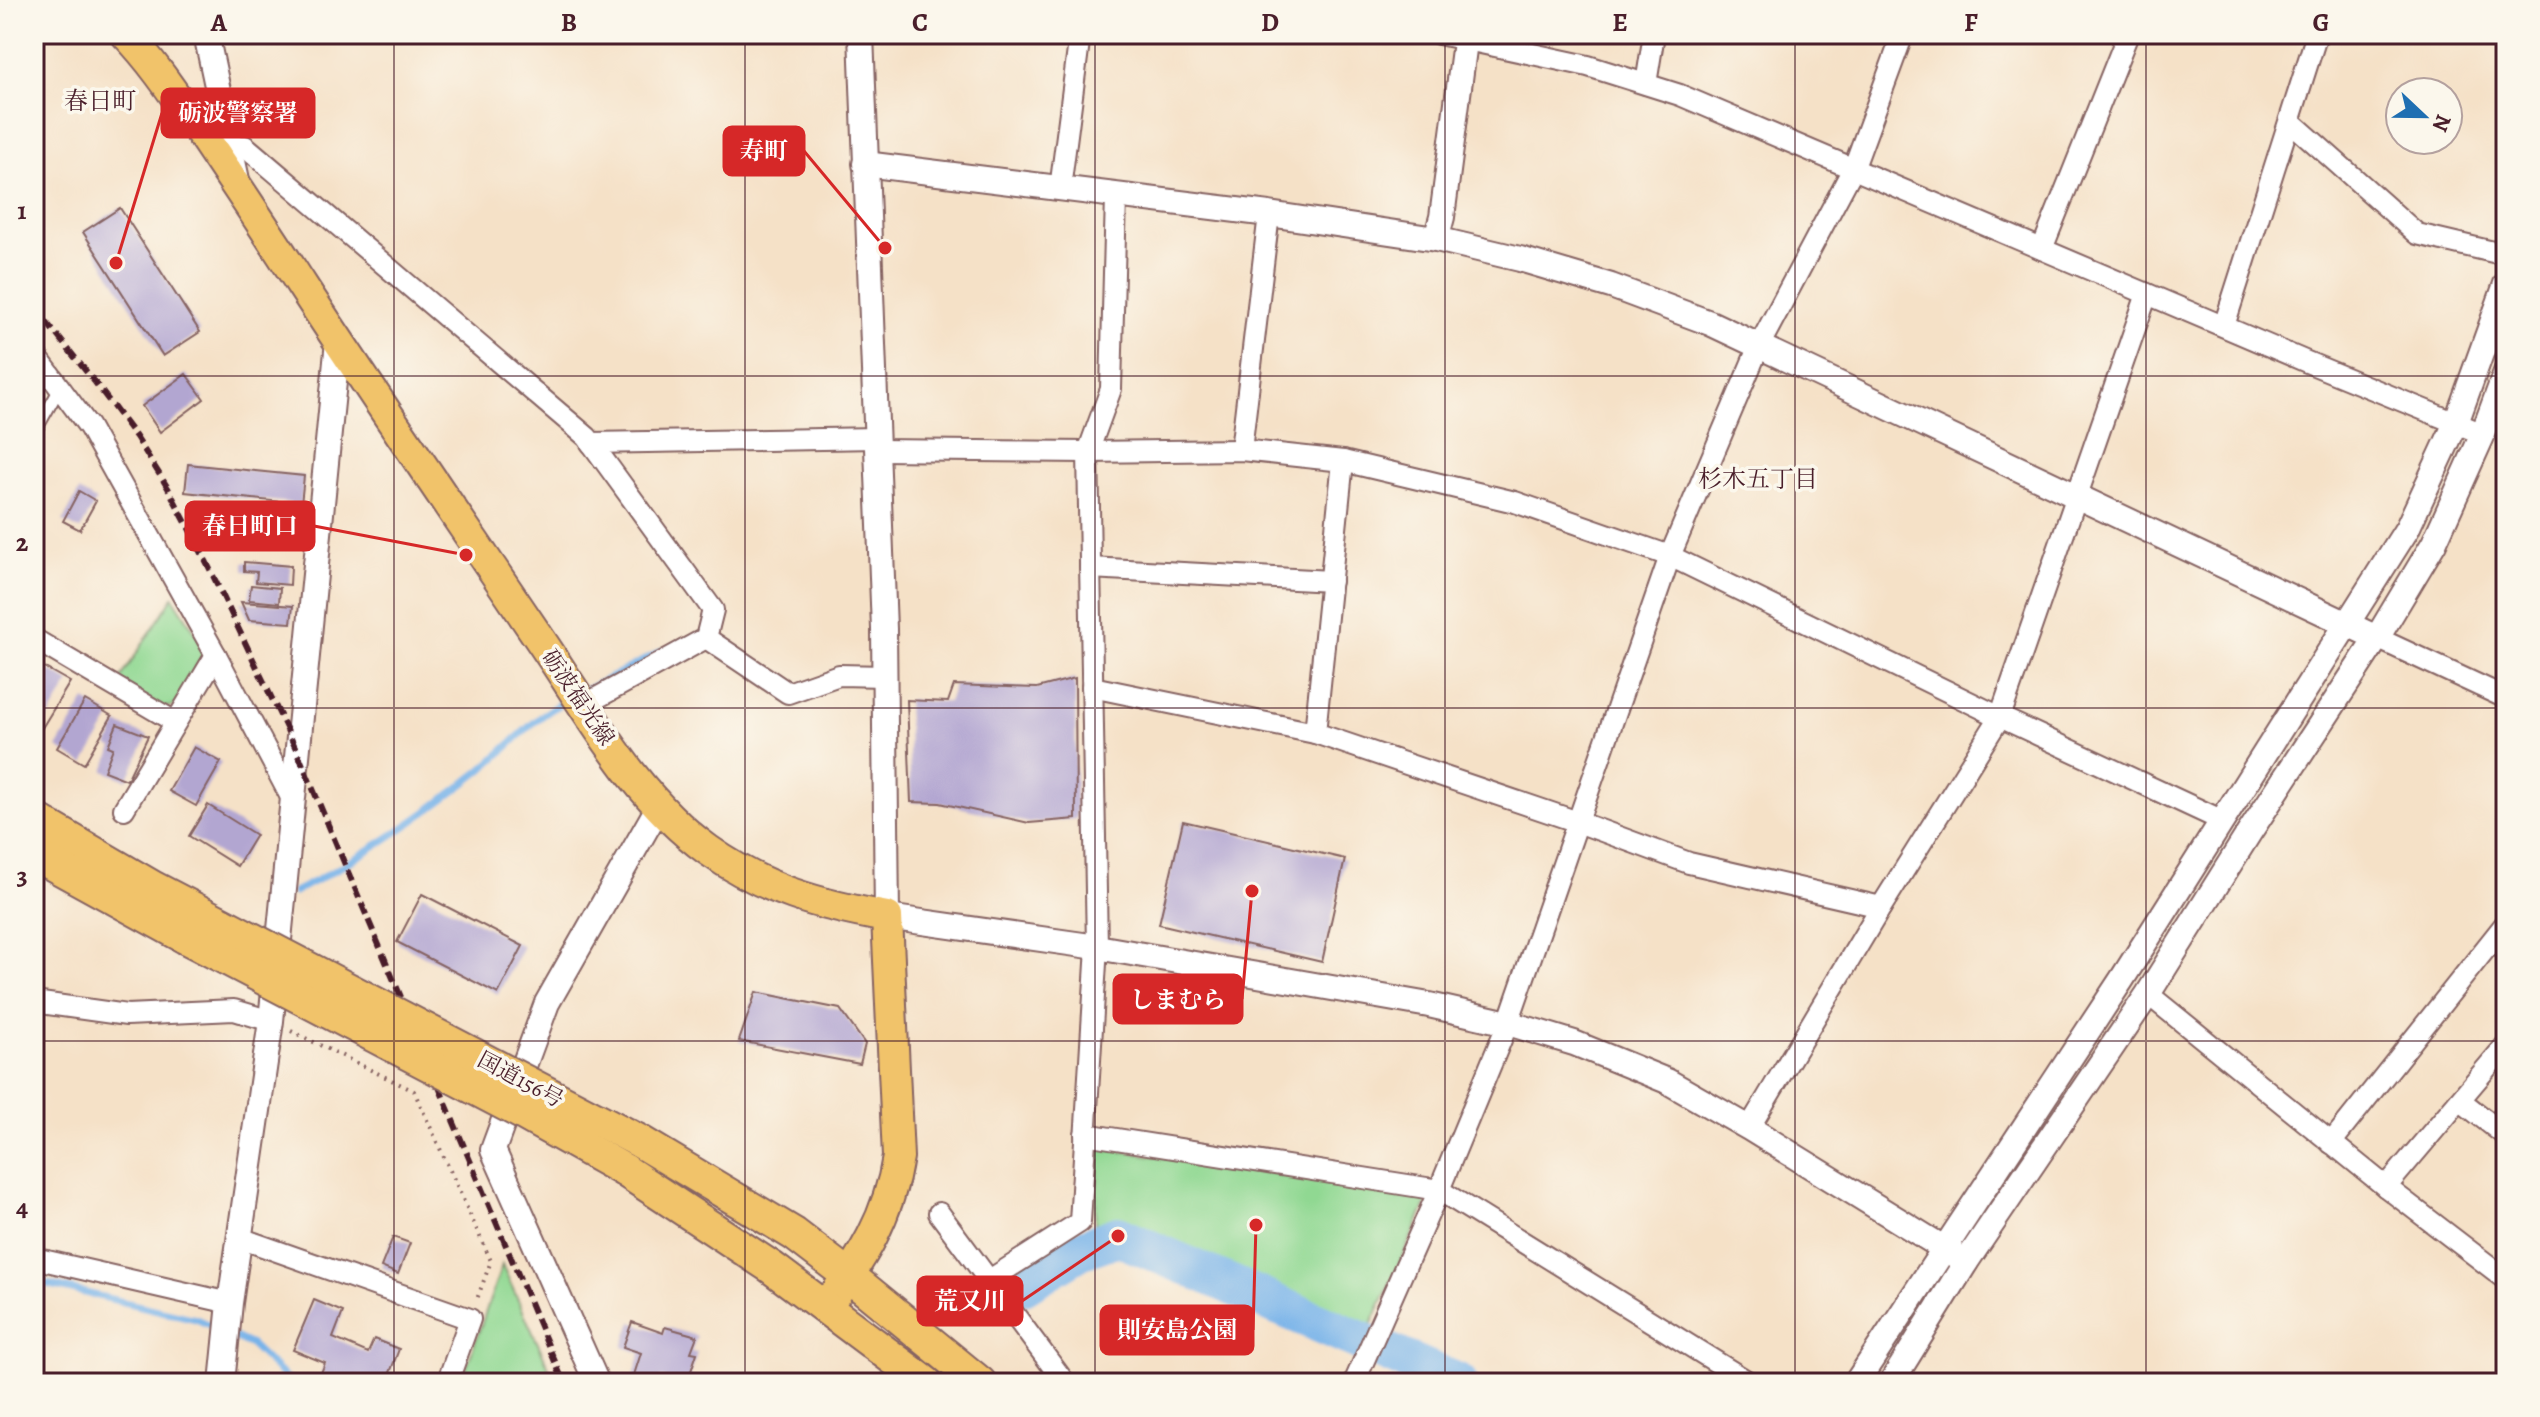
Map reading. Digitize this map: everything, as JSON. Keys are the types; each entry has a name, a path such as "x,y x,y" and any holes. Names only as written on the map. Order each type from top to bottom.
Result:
{"highway":[{"name":"国道156号","path":"34,818 154,888 195,926 624,1170 826,1306 926,1383"},
{"name":"国道156号","path":"34,854 195,926 639,1141 794,1234 980,1383"}],"main road":[{"name":"砺波福光線","path":"126,34 148,56 584,705 627,768 659,806 707,849 764,884 825,906 887,917"},
{"path":"826,1306 849,1276 873,1235 893,1190 898,1157 887,917"}],"street":[{"path":"206,34 239,188"},
{"path":"861,34 885,676 887,917 1097,947 1429,1005 1508,1023 1574,1043 1667,1081 1966,1262"},
{"path":"1060,189 1080,34"},
{"path":"1439,34 1466,36 1588,66 1680,95 2483,434"},
{"path":"1646,84 1654,34"},
{"path":"1354,1383 1508,1023 1670,556 1759,346 1854,167 1903,34"},
{"path":"2042,249 2128,34"},
{"path":"2224,326 2317,34"},
{"path":"1436,239 1442,217 1466,36"},
{"path":"2290,121 2417,234 2506,255"},
{"path":"230,145 245,146 591,443 713,610 706,638 584,705"},
{"path":"865,164 1269,214 1436,239 1520,259 1611,286 1710,323 2506,698"},
{"path":"988,1281 1080,1222 1097,947 1088,452 1111,389 1116,196"},
{"path":"1241,450 1269,214"},
{"path":"1856,1383 2122,979 2407,529 2456,423 2506,284"},
{"path":"1749,1128 1881,907 2000,717 2147,294"},
{"path":"222,1383 230,1303 271,1021 338,341"},
{"path":"34,353 89,427 293,801"},
{"path":"1891,1383 1966,1262 2148,994 2377,638 2434,543 2483,434 2506,372"},
{"path":"591,443 877,444 1088,452 1241,450 1343,461 1515,502 1670,556 2000,717 2223,821"},
{"path":"1315,733 1343,461"},
{"path":"1090,568 1331,581"},
{"path":"706,638 788,693 839,675 885,676"},
{"path":"34,639 175,722"},
{"path":"124,809 216,655"},
{"path":"1092,687 1315,733 1689,863 1881,907"},
{"path":"597,1383 493,1150 547,1003 659,806"},
{"path":"2331,1143 2506,923"},
{"path":"2148,994 2386,1187 2506,1279"},
{"path":"34,1002 127,1015 234,1010 271,1021"},
{"path":"2386,1187 2506,1045"},
{"path":"2460,1100 2506,1136"},
{"path":"1085,1134 1439,1190 1750,1383"},
{"path":"939,1213 1065,1383"},
{"path":"240,1238 470,1319 447,1383"},
{"path":"34,1258 230,1303"}],"lane":[{"path":"34,434 60,388"}],"path":[{"path":"271,1021 414,1091 491,1261 470,1319"}],"green space":[{"path":"173,597 206,649 174,706 162,708 119,681"},
{"path":"1099,1148 1430,1196 1358,1354 1128,1255 1093,1254"},
{"path":"502,1265 556,1383 461,1383"}],"building":[{"path":"120,208 200,332 163,356 83,232"},
{"path":"186,374 204,399 160,432 142,406"},
{"path":"188,464 304,476 301,504 185,492"},
{"path":"79,491 96,501 80,530 63,521"},
{"path":"244,562 291,566 290,585 256,582 257,572 244,571"},
{"path":"251,585 280,588 279,603 249,600"},
{"path":"241,602 293,606 291,623 249,620"},
{"path":"40,665 70,682 34,741 34,675"},
{"path":"1075,678 1076,819 1029,823 940,803 911,802 907,700 948,702 954,685 1037,688"},
{"path":"85,700 112,716 84,764 57,748"},
{"path":"117,724 148,736 127,780 104,771 113,748 108,746"},
{"path":"194,747 221,762 196,806 169,791"},
{"path":"208,805 256,835 237,866 189,836"},
{"path":"1183,821 1345,859 1322,962 1159,924"},
{"path":"422,894 523,946 498,994 397,942"},
{"path":"756,992 840,1009 865,1044 860,1064 739,1041"},
{"path":"393,1237 410,1243 398,1274 381,1267"},
{"path":"314,1300 343,1312 333,1338 368,1353 374,1339 399,1349 386,1383 346,1383 321,1373 325,1363 293,1350"},
{"path":"632,1322 663,1333 665,1327 697,1336 691,1352 697,1353 687,1383 661,1377 659,1383 633,1378 641,1353 623,1347"}],"waterway":[{"path":"584,691 662,651"},
{"path":"294,892 366,852 435,806 544,714 569,699"},
{"path":"1023,1285 1080,1250 1118,1236 1458,1383"},
{"path":"34,1281 196,1319 221,1330"},
{"path":"232,1336 251,1345 291,1383"}],"railway":[{"path":"34,307 136,437 168,488 207,563 297,751 564,1383"}],"place":[{"name":"寿町","path":"885,248"},
{"name":"砺波警察署","path":"116,263"},
{"name":"春日町口","path":"466,555"},
{"name":"しまむら","path":"1252,891"},
{"name":"則安島公園","path":"1256,1225"},
{"name":"荒又川","path":"1118,1236"}],"district":[{"name":"春日町","path":"100,101"},
{"name":"杉木五丁目","path":"1758,479"}]}
